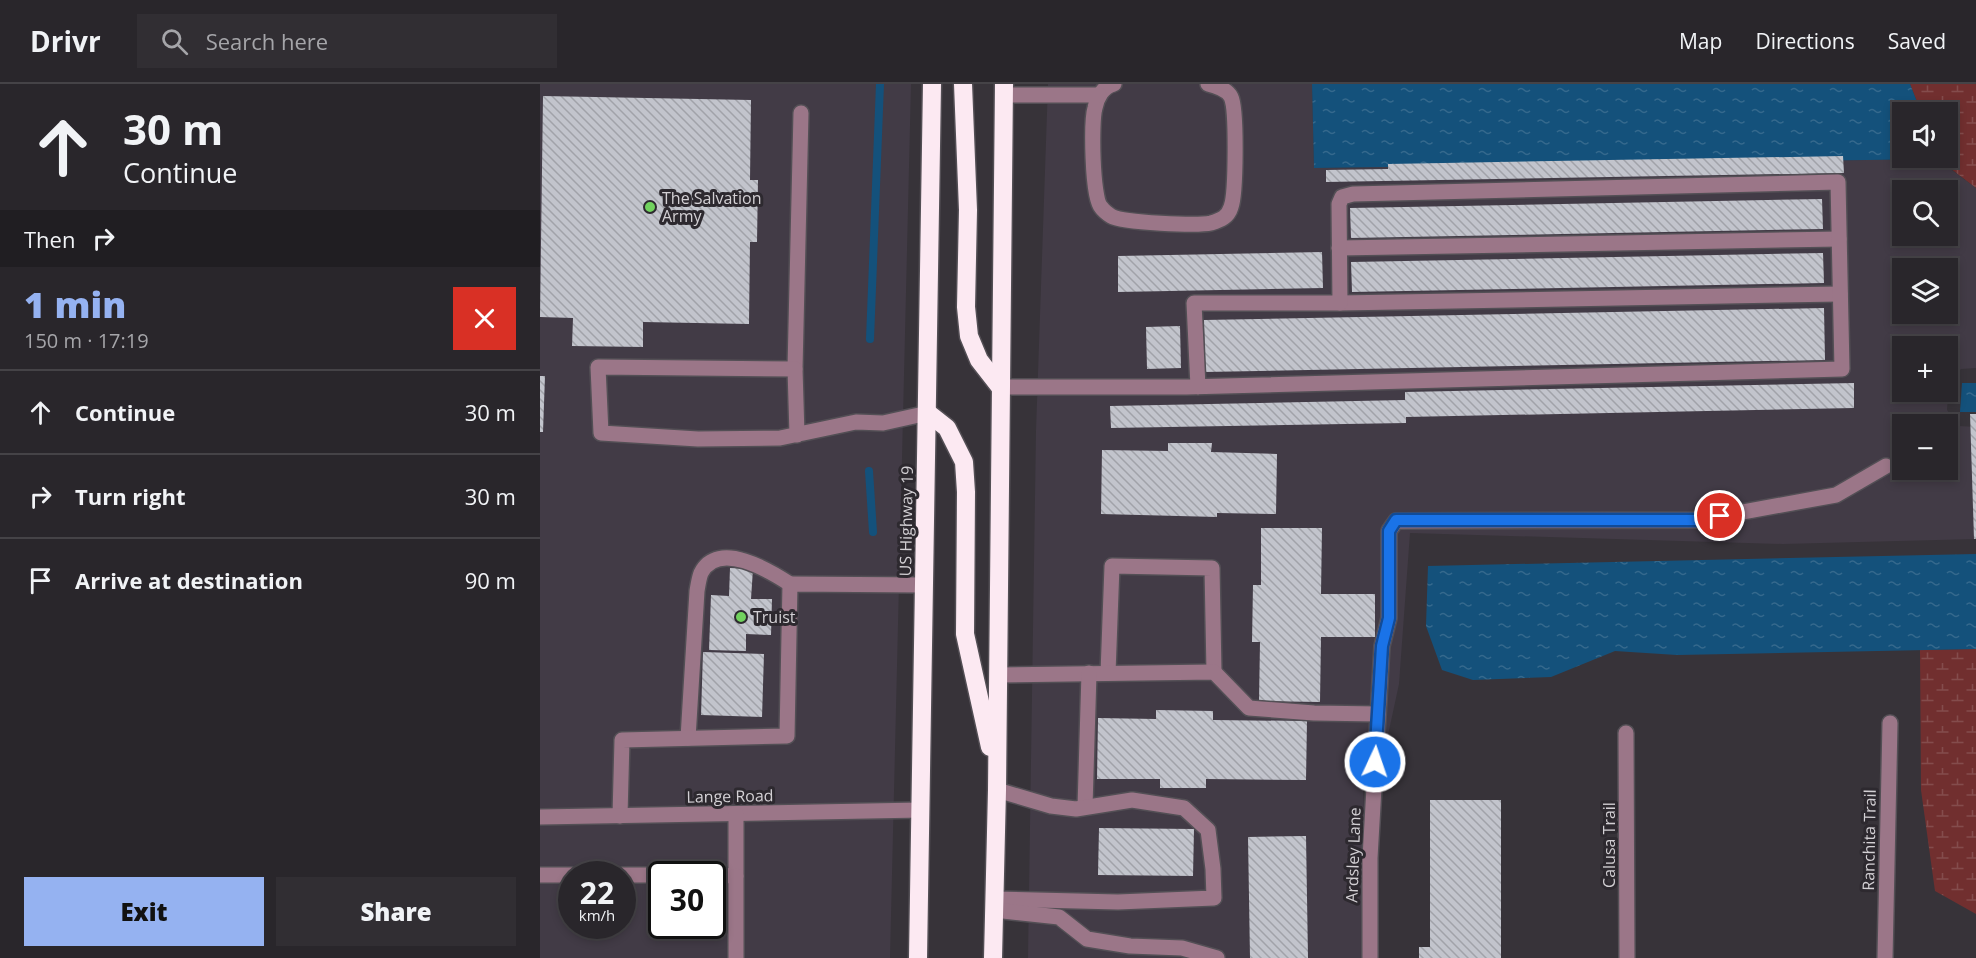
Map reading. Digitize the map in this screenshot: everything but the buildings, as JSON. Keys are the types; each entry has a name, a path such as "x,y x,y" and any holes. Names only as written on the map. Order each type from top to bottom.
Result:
{"highway":[{"name":"US Highway 19","path":"918,958 932,84"},
{"path":"963,84 968,210 966,307 969,336 979,360 1000,387"},
{"path":"993,958 997,786 1004,89"},
{"path":"928,413 947,428 964,462 966,492 965,634 997,786"}],"street":[{"path":"1114,84 1109,85 1099,95 1094,109 1094,186 1099,205 1111,216 1131,221 1208,224 1224,218 1232,206 1235,112 1231,96 1220,87 1208,84"},
{"path":"1004,89 1099,95"},
{"path":"797,435 795,369 801,113"},
{"path":"1000,387 1198,387 1842,369 1838,182 1353,194 1342,197 1339,204 1340,303"},
{"path":"1339,248 1839,239"},
{"path":"1198,387 1194,303 1340,303 1840,294"},
{"path":"795,369 598,367 601,434 698,439 780,438 856,422 883,423 928,413"},
{"name":"Ardsley Lane","path":"1370,958 1370,858 1382,646 1389,618 1389,531 1396,520 1699,520 1836,495 1886,466"},
{"path":"688,738 697,591 701,573 710,562 721,558 743,559 764,566 790,584 924,585"},
{"path":"1108,673 1112,566 1212,568 1214,672 1249,708 1314,713 1378,714"},
{"path":"620,816 622,740 787,736 790,584"},
{"path":"998,675 1214,672"},
{"path":"1085,807 1089,673"},
{"name":"Ranchita Trail","path":"1885,958 1890,723"},
{"name":"Calusa Trail","path":"1626,733 1627,958"},
{"path":"994,905 1215,898 1208,830 1184,808 1132,800 1076,809 1051,806 997,786"},
{"name":"Lange Road","path":"540,817 921,810"},
{"path":"736,814 736,958"},
{"path":"540,875 558,875"},
{"path":"726,876 736,876"},
{"path":"994,905 1059,917 1087,939 1130,946 1182,948 1217,958"}],"shaded area":[{"path":"540,84 911,84 890,958 540,958"},
{"path":"1048,84 1312,84 1314,168 1892,160 1892,168 1949,168 1976,188 1976,368 1961,369 1958,372 1958,336 1892,336 1892,402 1948,402 1947,410 1950,414 1892,414 1892,480 1958,480 1958,425 1976,427 1976,539 1783,544 1410,533 1399,684 1385,749 1363,786 1371,958 1028,958 1036,431"}],"green space":[{"path":"1910,84 1976,84 1976,188 1950,168 1958,168 1958,102 1917,102"},
{"path":"1976,649 1976,914 1935,891 1921,790 1920,650"}],"water":[{"path":"1312,84 1910,84 1917,102 1892,102 1892,160 1314,168"},
{"path":"1962,383 1976,383 1976,412 1960,412"},
{"path":"1976,554 1976,649 1677,655 1615,651 1551,677 1473,680 1442,670 1426,626 1428,566"}],"waterway":[{"path":"870,339 880,84"},
{"path":"869,471 873,532"}],"place":[{"name":"The Salvation Army","path":"650,207"},
{"name":"Truist","path":"741,617"}],"route":[{"path":"1375,762 1382,646 1389,618 1389,531 1396,520 1699,520 1720,516"}]}
